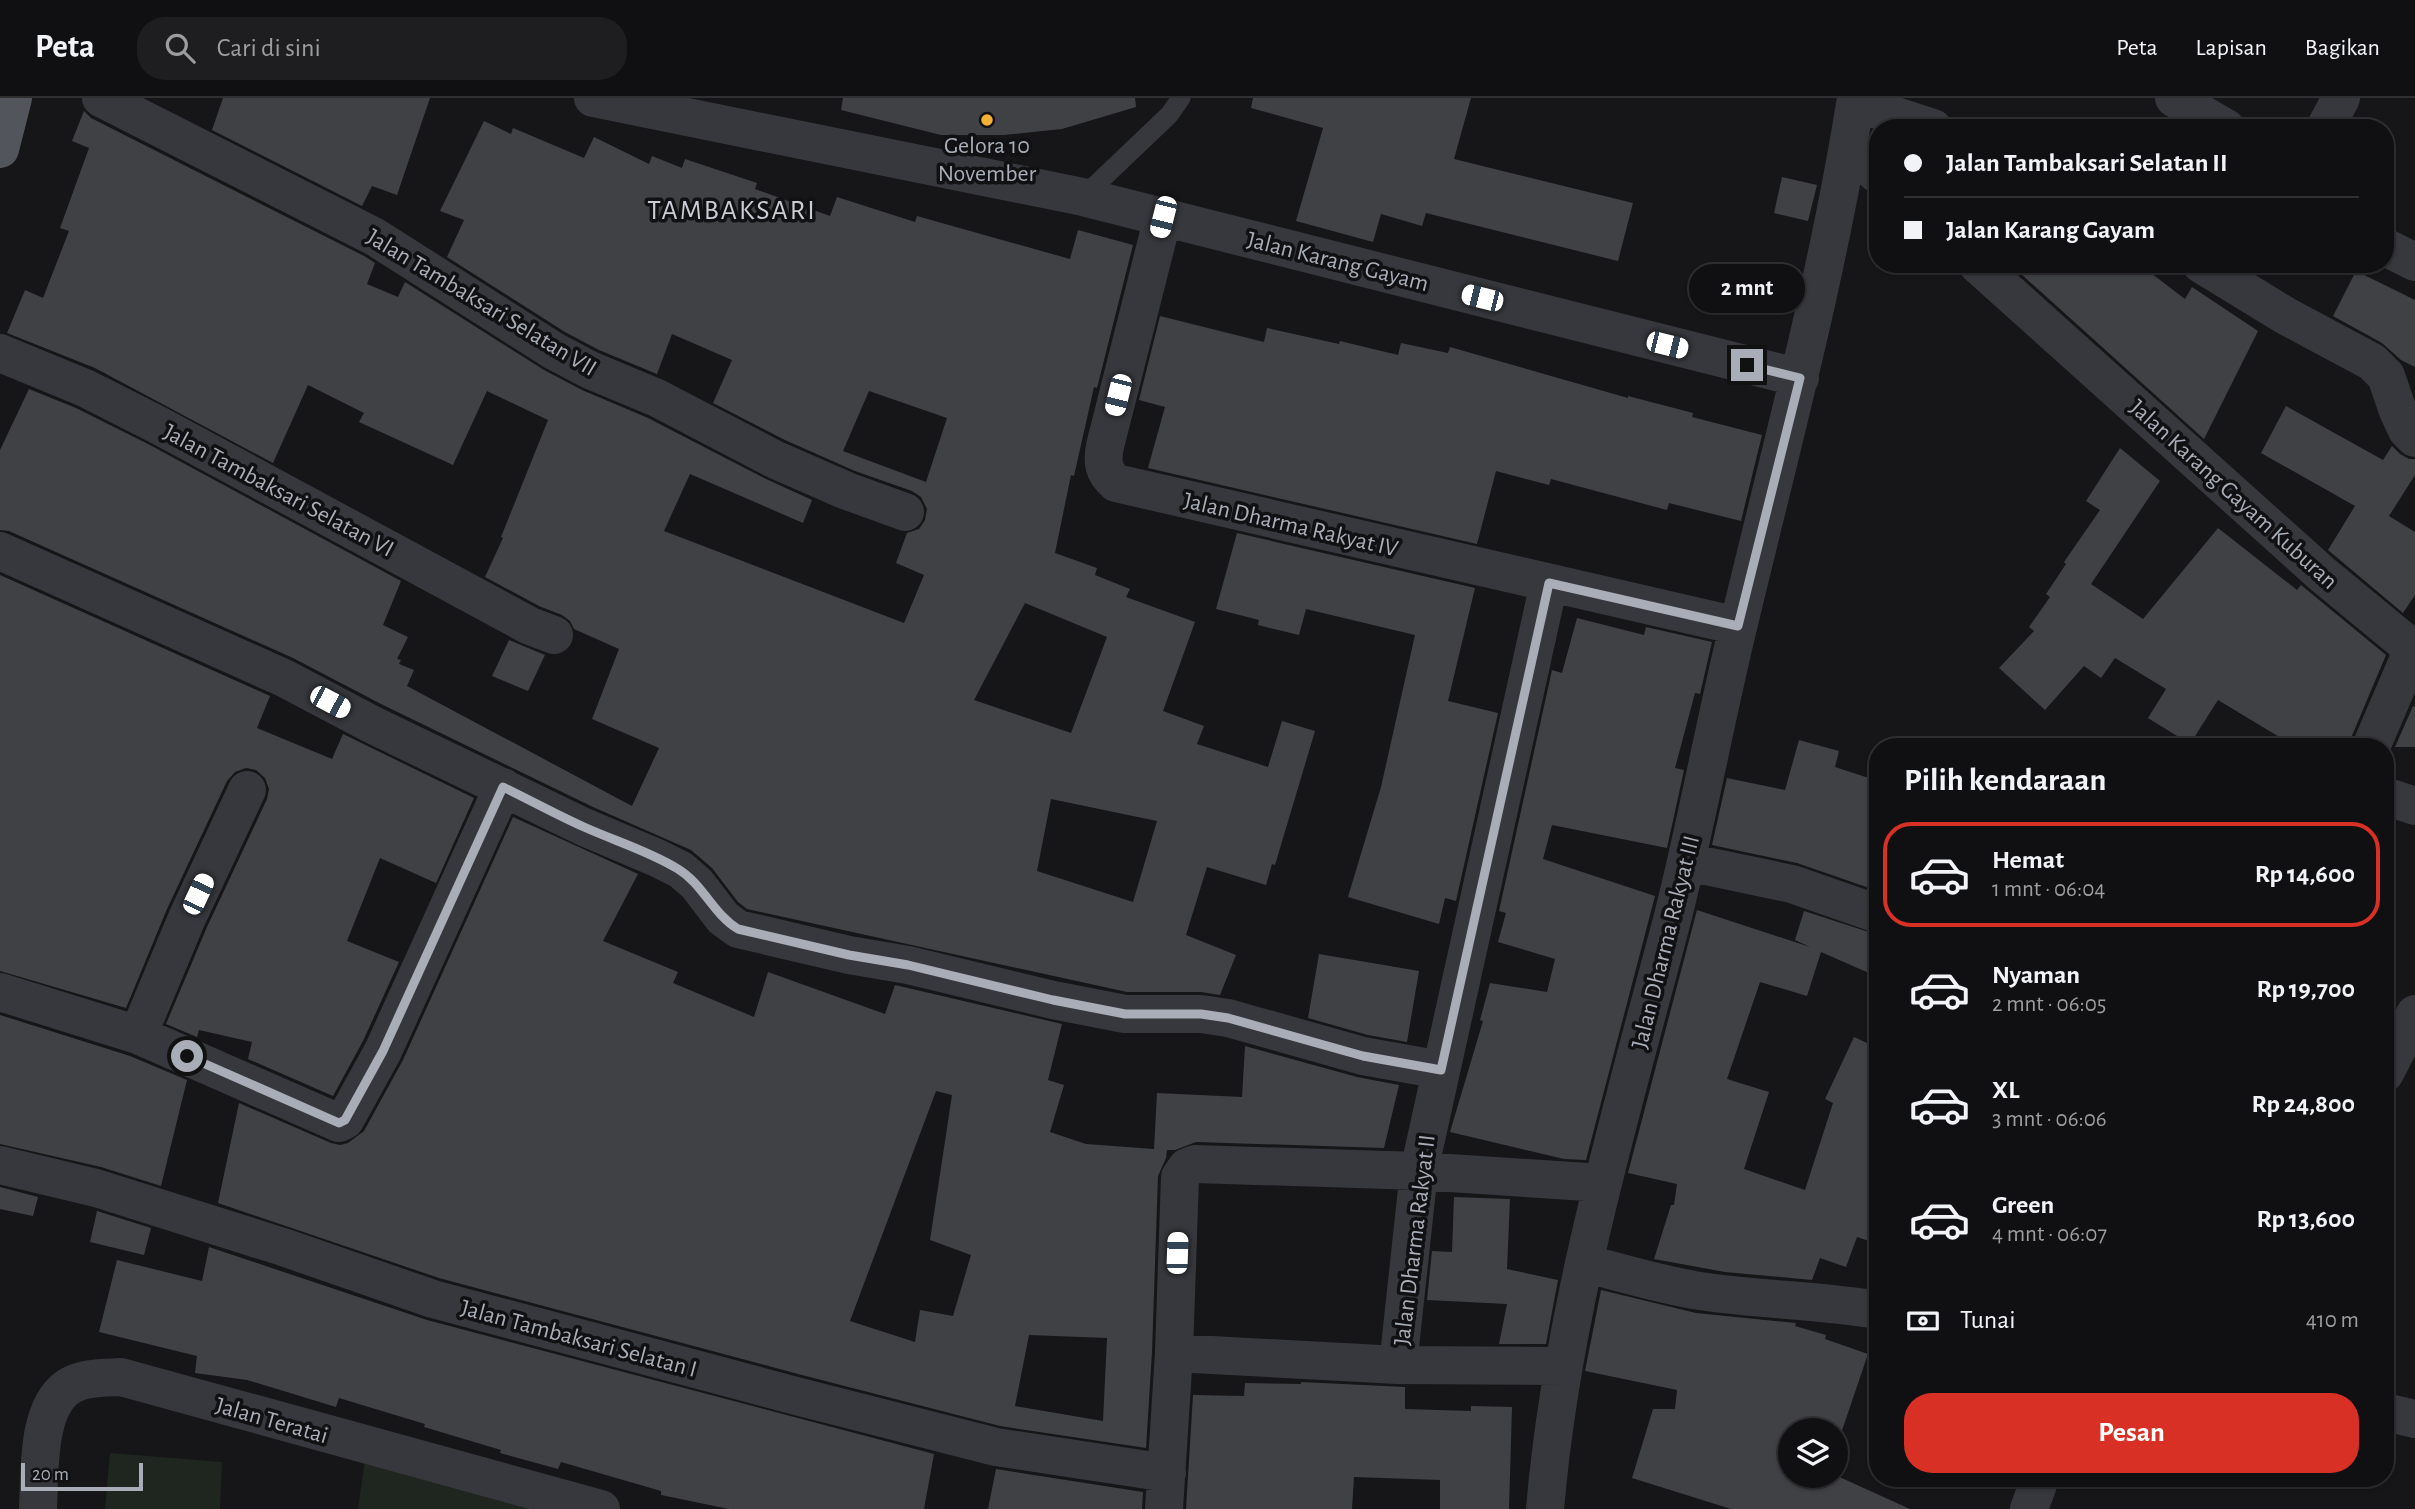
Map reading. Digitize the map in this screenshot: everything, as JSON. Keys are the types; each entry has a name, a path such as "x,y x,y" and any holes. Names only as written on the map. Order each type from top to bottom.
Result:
{"main road":[{"path":"0,149 13,98"}],"street":[{"name":"Jalan Tambaksari Selatan VII","path":"101,98 375,237 554,351 590,370 657,398 776,460 847,491 905,512"},
{"name":"Jalan Karang Gayam","path":"593,98 1083,197 1800,378"},
{"path":"2174,98 2210,119"},
{"path":"2330,119 2341,98"},
{"path":"1800,378 1856,101 1907,119"},
{"path":"1848,148 1869,167"},
{"name":"Jalan Dharma Rakyat IV","path":"1163,217 1105,446 1103,460 1109,477 1116,483 1738,626"},
{"path":"2394,252 2415,262"},
{"name":"Jalan Karang Gayam Kuburan","path":"1988,273 2322,573 2414,649 2375,738"},
{"path":"2245,276 2286,316 2324,335 2384,372 2403,421 2415,438"},
{"name":"Jalan Tambaksari Selatan VI","path":"0,353 109,400 530,626 554,635"},
{"name":"Jalan Dharma Rakyat III","path":"1545,1509 1550,1455 1564,1366 1584,1264 1687,862 1738,626 1800,378"},
{"path":"0,551 284,678 371,724 584,827 681,870 697,884 723,918 738,929 1125,1014 1201,1014 1228,1018 1363,1056 1441,1070"},
{"name":"Jalan Dharma Rakyat II","path":"1398,1365 1419,1171 1549,583"},
{"path":"0,992 138,1035 339,1123 345,1120 383,1051 503,787"},
{"path":"138,1035 187,918 247,790"},
{"path":"2394,799 2415,806"},
{"path":"1687,862 1792,884 1869,911"},
{"path":"2394,1003 2415,1007"},
{"path":"2394,1055 2415,1014"},
{"path":"1166,1491 1180,1177 1187,1167 1195,1164 1419,1171 1604,1183"},
{"name":"Jalan Tambaksari Selatan I","path":"0,1165 108,1192 284,1247 433,1299 1166,1491"},
{"path":"1584,1264 1702,1291 1869,1308"},
{"path":"1174,1353 1398,1365 1564,1366"},
{"name":"Jalan Teratai","path":"38,1509 43,1431 54,1403 68,1387 87,1379 121,1377 601,1509"},
{"path":"2394,1414 2415,1419"},
{"path":"2029,1509 2037,1487"}],"lane":[{"path":"1083,197 1169,115 1181,98"}],"shaded area":[{"path":"110,1453 222,1462 220,1509 105,1509"},
{"path":"365,1460 533,1509 358,1509"}],"building":[{"path":"223,98 430,98 397,195 372,186 362,206 212,130"},
{"name":"Gelora 10 November","path":"843,98 1135,98 1136,107 1062,129 1004,135 941,135 841,110"},
{"path":"1253,98 1471,98 1454,159 1633,203 1618,261 1426,213 1422,226 1381,214 1373,242 1296,221 1323,128 1251,108"},
{"path":"84,111 91,118 364,256 375,263 367,284 398,297 405,282 544,370 582,390 648,418 812,500 803,523 690,474 664,531 904,623 924,575 896,563 907,533 919,529 925,520 927,509 921,497 785,440 713,403 732,360 672,334 657,374 599,350 565,332 447,257 464,220 440,211 484,121 511,134 513,128 584,158 594,137 649,164 652,156 682,168 685,159 757,183 755,189 830,216 837,197 915,222 917,216 1070,259 1078,230 1133,245 1097,388 1094,387 1074,476 1071,475 1055,553 1097,568 1095,575 1130,589 1126,597 1195,622 1163,711 1204,726 1197,744 1268,767 1282,721 1315,731 1275,865 1272,864 1266,885 1207,867 1186,935 1236,955 1220,995 1201,992 1127,992 747,909 738,902 712,868 691,850 593,807 293,658 9,531 0,530 0,450 29,389 76,408 148,444 401,581 383,625 408,637 397,659 401,660 399,664 414,670 407,686 632,806 659,748 592,719 619,649 574,629 570,621 562,615 539,606 485,577 503,538 501,537 548,420 487,391 453,465 359,422 364,413 308,385 273,463 95,368 7,333 25,290 43,298 69,231 60,228 89,148 72,141","holes":["869,391 947,418 926,482 843,451","1025,603 1107,637 1071,733 974,700","1051,799 1157,821 1133,902 1037,871"]},
{"path":"1782,177 1817,185 1808,221 1774,213"},
{"path":"2020,273 2151,273 2185,299 2192,287 2258,331 2204,439"},
{"path":"2355,273 2415,300 2415,367 2401,360 2382,343 2333,316"},
{"path":"1160,316 1264,342 1267,328 1398,355 1401,343 1448,353 1450,347 1628,398 1693,413 1692,417 1762,435 1741,521 1669,503 1667,510 1551,479 1549,485 1496,471 1477,544 1148,468 1165,407 1139,400"},
{"path":"2286,406 2383,460 2392,446 2400,454 2415,459 2415,475 2389,516 2415,532 2415,595 2403,613 2328,550 2355,506 2261,453"},
{"path":"2120,448 2160,481 2091,584 2143,619 2218,528 2297,590 2301,585 2386,655 2351,738 2281,738 2218,700 2194,738 2180,738 2148,718 2166,689 2115,658 2101,678 2084,666 2045,710 1999,668 2034,631 2029,627 2050,597 2046,594 2066,564 2064,562 2100,510 2086,501"},
{"path":"1237,533 1475,588 1448,701 1498,713 1456,901 1445,898 1439,924 1348,897 1381,787 1415,635 1306,609 1299,635 1258,625 1259,620 1216,609"},
{"path":"0,575 270,696 257,728 332,759 343,734 474,798 436,883 380,858 347,941 399,962 363,1041 333,1096 248,1059 252,1042 199,1030 197,1037 166,1024 207,927 267,799 269,789 265,778 256,770 246,768 235,772 227,781 167,909 126,1008 0,971"},
{"path":"1577,618 1644,635 1646,627 1712,642 1700,694 1695,693 1675,768 1684,770 1667,848 1552,825 1543,859 1655,896 1586,1160 1564,1159 1450,1132 1483,1021 1480,1020 1490,983 1547,992 1555,959 1498,942 1506,913 1499,911 1552,670 1562,673"},
{"path":"509,640 545,655 528,691 492,676"},
{"path":"2413,706 2415,747 2395,747"},
{"path":"1799,740 1839,751 1835,767 1869,778 1869,888 1797,863 1712,845 1727,778 1785,790"},
{"path":"513,817 638,874 603,941 678,972 673,983 754,1017 768,972 885,1014 895,985 1062,1024 1048,1080 1064,1085 1050,1132 1086,1144 1154,1149 1157,1093 1242,1097 1245,1046 1357,1077 1399,1085 1384,1148 1196,1142 1175,1150 1167,1150 1158,1176 1146,1448 1000,1426 802,1375 439,1278 218,1203 239,1103 331,1143 348,1143 364,1131 403,1060","holes":["936,1091 952,1095 930,1240 971,1255 953,1316 920,1310 915,1342 850,1321","1029,1335 1107,1338 1103,1421 1015,1406"]},
{"path":"1697,910 1810,947 1795,940 1804,911 1869,932 1869,973 1821,952 1807,996 1760,982 1727,1079 1769,1092 1744,1169 1805,1190 1833,1103 1825,1099 1854,1037 1869,1044 1869,1241 1857,1237 1846,1267 1820,1258 1812,1280 1725,1272 1654,1259 1671,1205 1674,1205 1677,1184 1628,1173"},
{"path":"1319,954 1419,971 1407,1042 1368,1035 1308,1018"},
{"path":"0,1015 130,1056 187,1080 161,1186 101,1167 0,1144"},
{"path":"0,1187 38,1197 33,1216 0,1209"},
{"path":"1454,1197 1510,1199 1507,1269 1558,1280 1546,1344 1499,1344 1507,1304 1427,1300 1432,1251 1452,1252"},
{"path":"97,1211 151,1228 144,1255 90,1242"},
{"path":"209,1247 427,1320 934,1454 924,1509 729,1509 661,1495 661,1491 561,1462 558,1469 500,1453 501,1450 424,1427 425,1424 339,1398 336,1407 247,1380 195,1373 197,1356 99,1332 117,1260 202,1281"},
{"path":"1601,1290 1696,1313 1796,1323 1795,1326 1826,1335 1825,1339 1868,1354 1846,1418 1778,1418 1778,1488 1848,1488 1848,1481 1910,1509 1731,1509 1632,1478 1653,1409 1675,1409 1677,1390 1585,1371"},
{"path":"1301,1382 1405,1387 1405,1409 1471,1411 1471,1406 1512,1407 1509,1509 1440,1509 1440,1480 1354,1477 1352,1509 1186,1509 1193,1395 1244,1396 1245,1383"},
{"path":"996,1469 1143,1492 1142,1509 988,1509"}],"place":[{"name":"Gelora 10 November","path":"987,120"}],"district":[{"name":"TAMBAKSARI","path":"732,209"}],"route":[{"path":"187,1056 339,1123 345,1120 383,1051 503,787 681,870 697,884 723,918 738,929 1125,1014 1176,1013 1228,1018 1363,1056 1441,1070 1549,583 1738,626 1800,378 1747,365"}]}
